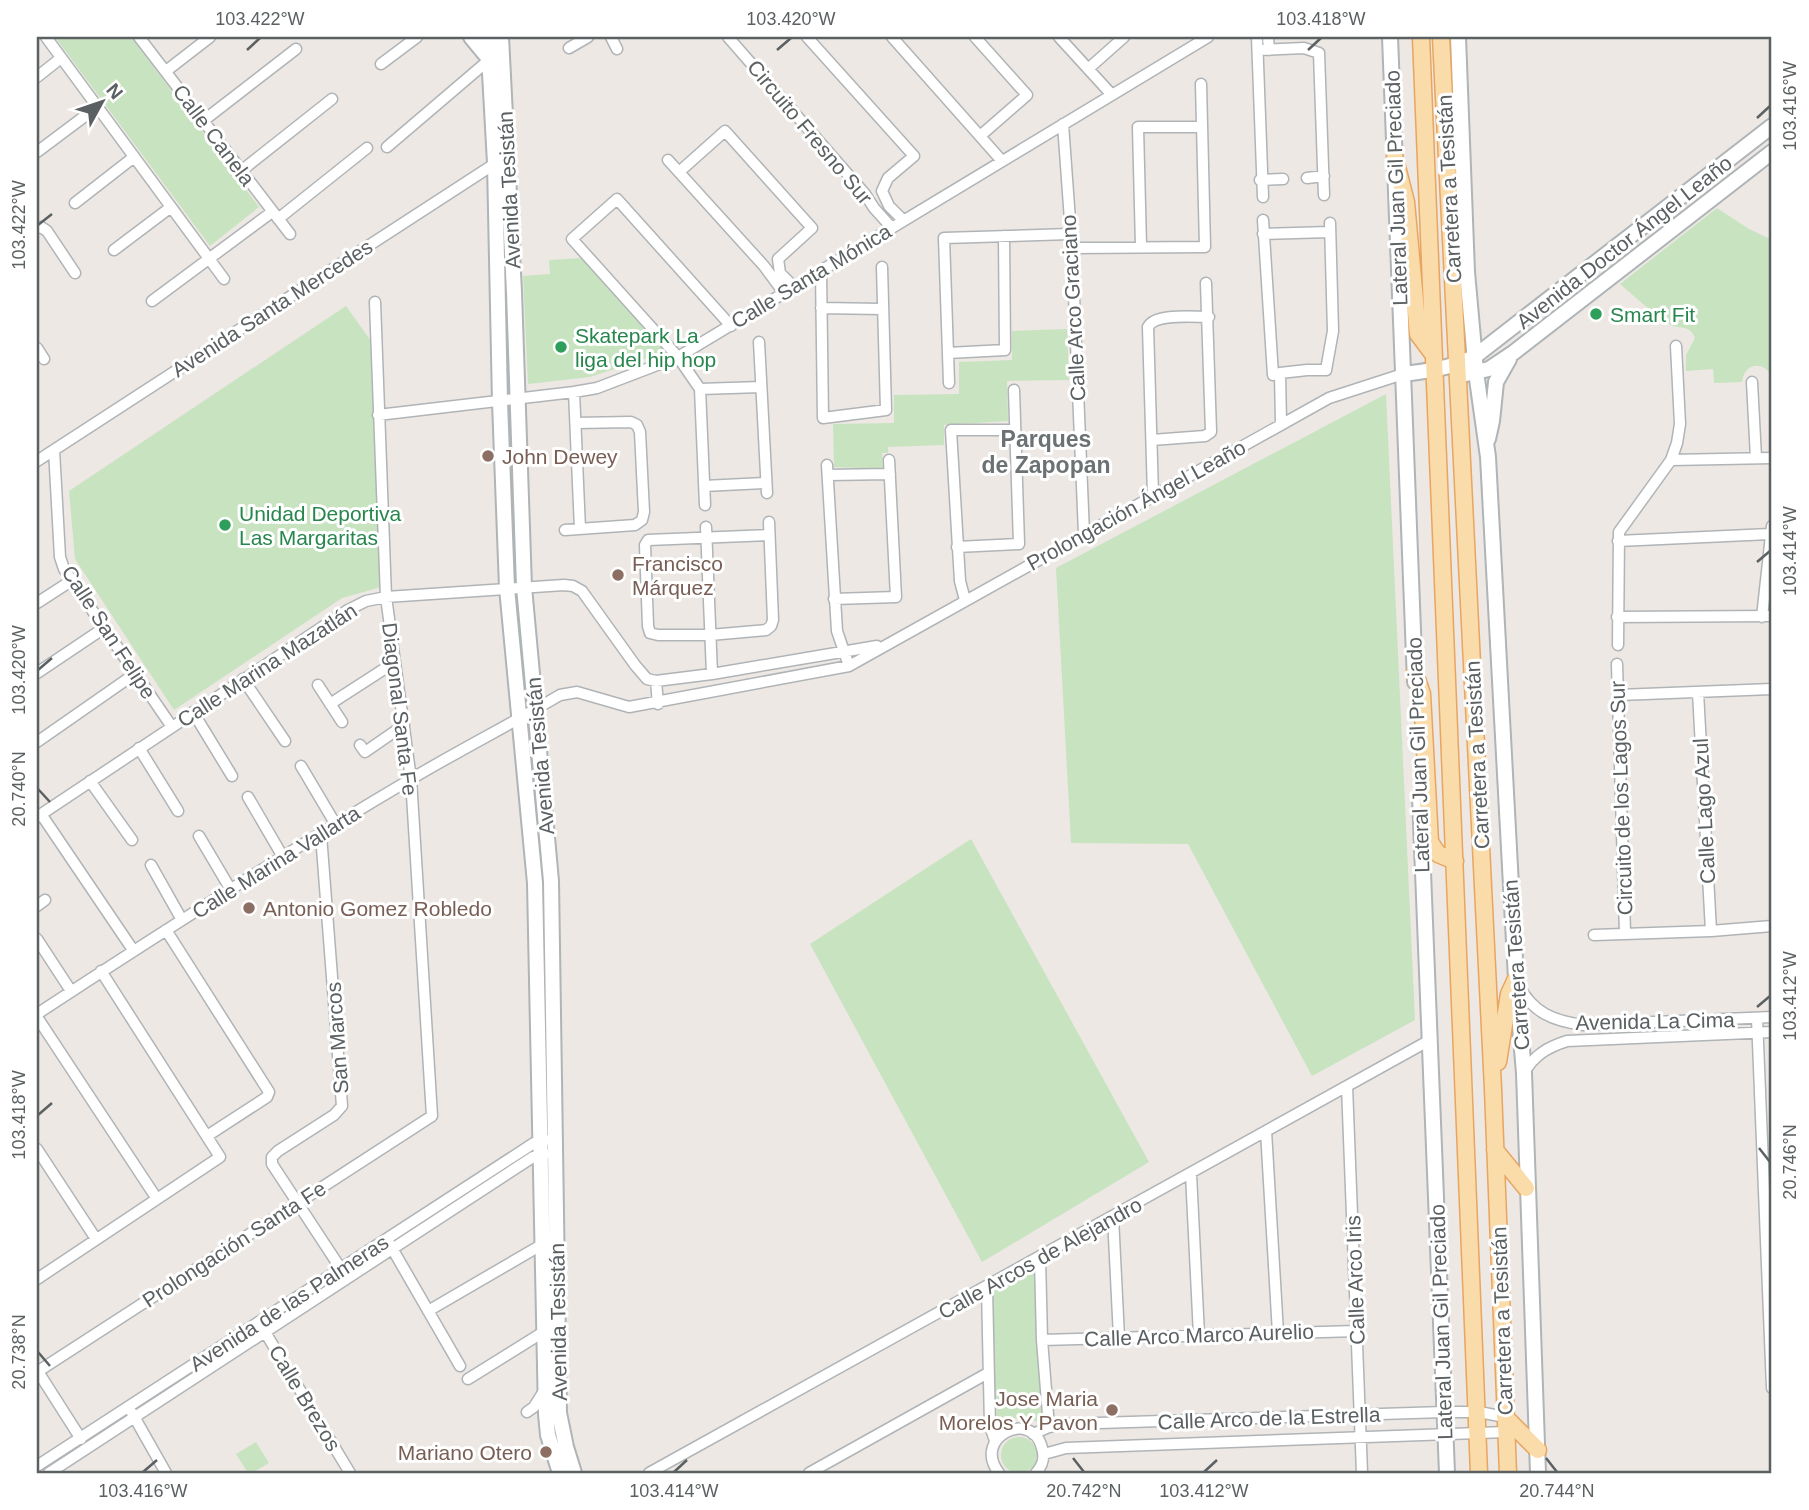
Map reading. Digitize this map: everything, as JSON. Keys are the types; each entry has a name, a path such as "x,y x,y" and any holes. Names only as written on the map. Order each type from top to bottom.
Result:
{"main road":[{"name":"Carretera a Tesistán","path":"1421,37 1479,1412 1479,1473"},
{"name":"Carretera a Tesistán","path":"1441,37 1493,1088 1508,1473"},
{"path":"1395,159 1406,202 1418,334 1433,354"},
{"path":"1415,673 1422,694 1430,842 1438,853 1455,861"},
{"path":"1493,1088 1509,994 1516,979"},
{"path":"1495,1150 1526,1188"},
{"path":"1506,1425 1538,1450"}],"street":[{"path":"46,37 224,279"},
{"name":"Calle Canela","path":"139,37 290,234"},
{"path":"166,71 210,37"},
{"path":"381,64 416,37"},
{"path":"387,147 496,56 471,37"},
{"name":"Avenida Tesistán","path":"489,37 504,78 524,587 551,881 548,1147 543,1244 548,1435 560,1473"},
{"name":"Avenida Tesistán","path":"501,37 496,56 495,163 507,588 535,883 559,1413 575,1473"},
{"path":"569,48 588,37"},
{"path":"611,37 617,49"},
{"name":"Circuito Fresno Sur","path":"728,37 891,227"},
{"path":"807,37 914,156 888,178 882,191 889,205 903,220"},
{"path":"892,37 1002,161"},
{"path":"975,37 1027,95 981,136"},
{"path":"1059,37 1112,95"},
{"path":"1088,69 1124,37"},
{"name":"Calle Santa Mónica","path":"378,415 574,392 597,387 678,357 1208,37"},
{"path":"1257,37 1264,50"},
{"path":"1263,197 1260,180 1264,50 1268,37"},
{"name":"Lateral Juan Gil Preciado","path":"1390,37 1399,378 1415,673 1447,1473"},
{"path":"1458,37 1467,272 1474,357 1487,452"},
{"path":"1264,50 1304,48 1319,53 1324,195"},
{"path":"203,121 296,49"},
{"path":"37,77 61,58"},
{"path":"1072,247 1205,247 1201,84"},
{"path":"241,171 332,99"},
{"path":"37,152 97,107"},
{"name":"Calle Arco Graciano","path":"1063,124 1072,247 1084,534"},
{"name":"Avenida Doctor Ángel Leaño","path":"1474,357 1772,126"},
{"path":"1140,246 1138,127 1202,127"},
{"path":"679,172 725,131 812,228 778,259 780,273 794,287"},
{"path":"152,301 208,258 275,216 367,148"},
{"name":"Avenida Doctor Ángel Leaño","path":"1476,372 1489,369 1513,353 1772,152"},
{"name":"Avenida Santa Mercedes","path":"37,461 508,155"},
{"path":"75,203 134,157"},
{"path":"668,160 764,266 784,293"},
{"path":"1307,178 1324,176"},
{"path":"1260,180 1283,178"},
{"path":"705,505 701,389 678,357 572,239 617,200 731,326"},
{"path":"114,250 171,207"},
{"path":"1263,220 1263,234 1273,375 1326,370 1333,331 1329,227 1263,234"},
{"path":"37,228 41,227 47,231 75,273"},
{"path":"949,383 944,238 1070,234"},
{"path":"948,353 1005,349 1004,236"},
{"path":"1596,265 1607,279"},
{"path":"821,271 822,418 886,410 882,267"},
{"path":"1152,440 1205,436 1211,432 1206,283"},
{"name":"Diagonal Santa Fe","path":"375,302 386,597 411,779 432,1116"},
{"path":"821,308 882,309"},
{"path":"1153,495 1147,330 1150,323 1157,318 1209,317"},
{"path":"704,486 766,488 760,342"},
{"path":"1618,645 1619,532 1671,460 1677,443 1680,424 1676,346"},
{"path":"37,348 44,359"},
{"path":"1487,452 1496,383 1513,353"},
{"name":"Prolongación Ángel Leaño","path":"1458,370 1474,357"},
{"name":"Prolongación Ángel Leaño","path":"519,718 560,695 577,692 629,707 658,704 849,666 1329,398 1399,378 1458,370 1476,372"},
{"path":"1280,373 1281,424"},
{"path":"1752,382 1756,458"},
{"path":"701,389 761,387"},
{"path":"957,547 1018,544 1014,390"},
{"path":"574,392 580,529"},
{"path":"565,530 635,525 642,520 644,512 640,432 637,425 631,422 576,423"},
{"path":"965,600 960,582 957,547 951,430 1015,430"},
{"name":"Calle San Felipe","path":"54,450 60,557 71,581 172,727"},
{"name":"Carretera Tesistán","path":"1487,452 1516,979 1524,1073 1538,1473"},
{"path":"1671,460 1772,458"},
{"path":"834,599 896,597 889,460"},
{"path":"849,666 837,631 828,470 890,474"},
{"path":"768,535 706,532 648,540 645,545 650,632 658,635 710,635 765,630 771,626 773,620 769,522"},
{"path":"1617,617 1767,616 1771,530 1618,541"},
{"path":"706,532 712,674"},
{"path":"37,603 71,581"},
{"path":"524,587 564,585 573,586 582,592 635,665 647,679 656,681 658,704"},
{"name":"Calle Marina Mazatlán","path":"39,815 348,610 366,601 386,597 524,587"},
{"path":"37,673 104,628"},
{"name":"Prolongación Ángel Leaño","path":"656,681 888,644"},
{"path":"330,704 395,662"},
{"name":"Circuito de los Lagos Sur","path":"1617,664 1625,933"},
{"path":"37,742 135,673"},
{"path":"243,679 285,741"},
{"path":"317,685 342,722"},
{"path":"1619,695 1772,689 1772,697"},
{"name":"Calle Lago Azul","path":"1698,692 1711,931"},
{"path":"193,712 232,776"},
{"name":"Calle Marina Vallarta","path":"37,1015 133,950 283,857 411,779 519,718"},
{"path":"360,745 365,752 404,725"},
{"path":"139,748 178,811"},
{"path":"302,766 336,825"},
{"path":"90,781 132,840"},
{"path":"248,797 283,857"},
{"path":"39,815 133,950"},
{"name":"San Marcos","path":"321,835 342,1106 334,1115 272,1157 272,1164 341,1269"},
{"path":"199,836 231,890"},
{"path":"151,865 182,920"},
{"path":"1594,935 1772,926"},
{"path":"166,930 270,1092 267,1097 207,1136"},
{"path":"37,939 71,991"},
{"path":"37,1279 220,1157 101,971"},
{"name":"Avenida La Cima","path":"1516,979 1530,1003 1543,1015 1572,1024 1772,1017"},
{"path":"37,1015 157,1199"},
{"path":"1757,1018 1772,1388"},
{"path":"1602,1024 1604,1040"},
{"name":"Avenida La Cima","path":"1524,1073 1530,1062 1555,1045 1567,1041 1772,1032"},
{"name":"Calle Arcos de Alejandro","path":"649,1473 1430,1040"},
{"name":"Calle Arco Iris","path":"1347,1086 1362,1473"},
{"name":"Prolongación Santa Fe","path":"37,1371 432,1116"},
{"path":"1266,1131 1278,1333"},
{"name":"Avenida de las Palmeras","path":"49,1473 390,1244 548,1147"},
{"path":"37,1149 96,1239"},
{"path":"1191,1174 1199,1335"},
{"path":"1113,1217 1119,1338"},
{"path":"390,1244 460,1366"},
{"name":"Avenida de las Palmeras","path":"37,1466 128,1406 262,1328 341,1269 390,1244"},
{"path":"428,1311 543,1244"},
{"path":"1040,1258 1042,1340 1049,1427"},
{"path":"987,1288 990,1426 995,1441 992,1450 995,1472"},
{"name":"Calle Brezos","path":"262,1328 351,1473"},
{"path":"468,1380 545,1331"},
{"name":"Calle Arco Marco Aurelio","path":"1042,1340 1357,1331"},
{"path":"37,1371 81,1438"},
{"path":"809,1473 988,1373"},
{"path":"527,1412 534,1407 546,1388"},
{"path":"128,1406 166,1473"},
{"name":"Calle Arco de la Estrella","path":"995,1441 1009,1430 1026,1430 1033,1434 1049,1427 1067,1424 1444,1412 1479,1412 1506,1425"},
{"name":"Calle Arco de la Estrella","path":"1044,1454 1066,1448 1479,1433 1506,1425"},
{"path":"1033,1434 1041,1442 1044,1454 1040,1472"}],"green space":[{"path":"55,37 131,37 259,207 210,246"},
{"path":"1717,208 1772,240 1772,377 1760,366 1746,371 1742,382 1714,383 1713,369 1686,371 1686,355 1695,338 1693,334 1688,329 1666,322 1620,284"},
{"path":"583,258 666,352 590,377 528,384 523,276 550,274 549,260"},
{"name":"Unidad Deportiva Las Margaritas","path":"346,306 371,341 381,587 342,598 174,710 75,559 69,491"},
{"path":"1067,329 1069,380 1007,381 1008,421 944,425 944,445 888,447 888,453 882,453 883,469 834,467 833,424 894,423 894,395 959,394 959,362 1012,360 1012,331"},
{"path":"1386,394 1415,1020 1312,1076 1188,844 1071,843 1056,568"},
{"path":"971,839 1149,1162 982,1262 810,944"},
{"path":"1034,1267 1044,1412 1040,1423 1018,1418 1008,1421 998,1429 993,1372 992,1289"},
{"path":"1019,1437 1031,1443 1037,1455 1031,1467 1019,1473 1007,1467 1001,1455 1007,1443"},
{"path":"256,1442 269,1463 248,1473 236,1454"}],"place":[{"name":"Smart Fit","path":"1596,314"},
{"name":"Skatepark La liga del hip hop","path":"561,347"},
{"name":"John Dewey","path":"488,456"},
{"name":"Unidad Deportiva Las Margaritas","path":"225,525"},
{"name":"Francisco Márquez","path":"618,575"},
{"name":"Antonio Gomez Robledo","path":"249,908"},
{"name":"Jose Maria Morelos Y Pavon","path":"1112,1410"},
{"name":"Mariano Otero","path":"546,1452"}],"district":[{"name":"Parques de Zapopan","path":"1046,452"}]}
